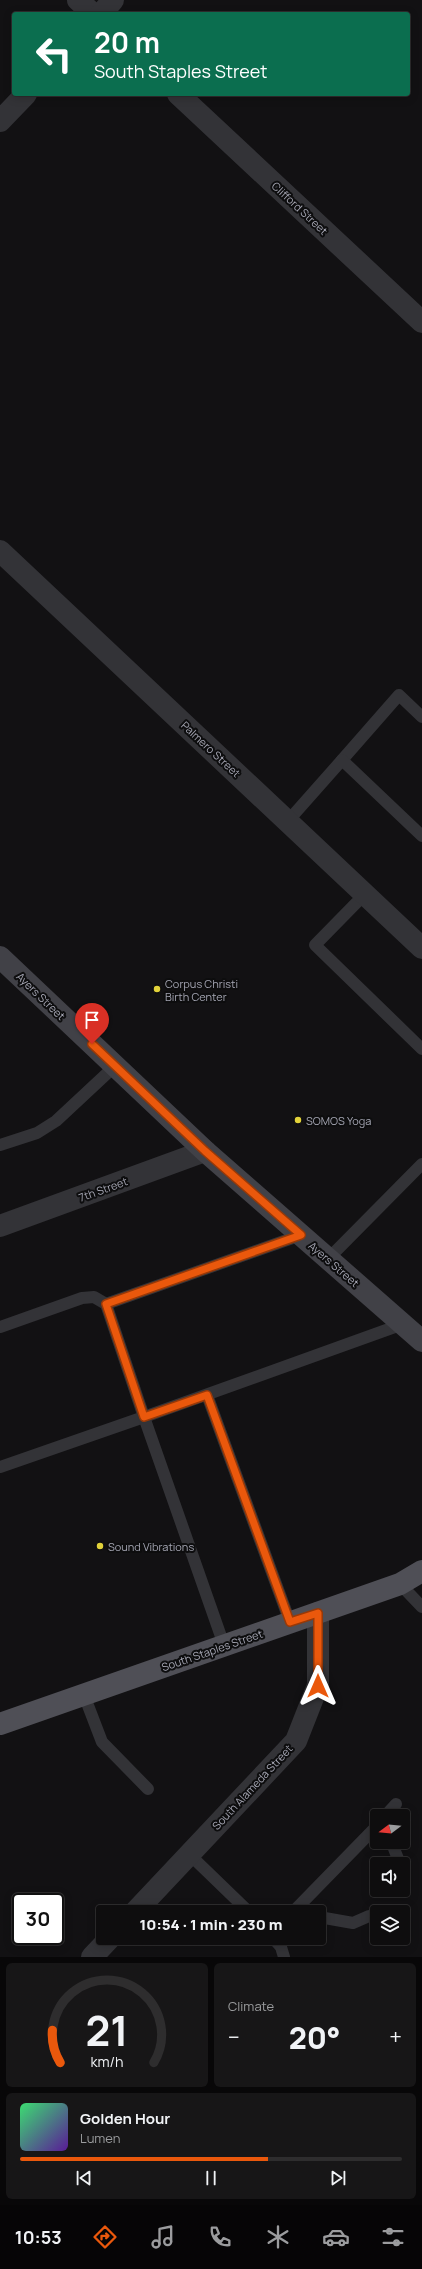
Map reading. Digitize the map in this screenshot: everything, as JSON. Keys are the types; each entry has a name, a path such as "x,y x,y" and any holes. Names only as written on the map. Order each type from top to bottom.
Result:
{"main road":[{"name":"Ayers Street","path":"0,957 205,1151 422,1341"},
{"name":"South Staples Street","path":"0,1724 400,1584 422,1571"}],"street":[{"path":"78,0 91,12"},
{"path":"103,12 113,0"},
{"path":"0,121 24,96"},
{"name":"Clifford Street","path":"180,96 422,322"},
{"name":"Palmero Street","path":"0,551 422,948"},
{"name":"7th Street","path":"0,1226 205,1151"},
{"name":"South Alameda Street","path":"142,1905 296,1741 318,1686 318,1613"},
{"path":"92,1957 103,1945"}],"lane":[{"path":"288,821 399,695 422,717"},
{"path":"342,760 422,836"},
{"path":"365,894 315,945 422,1048"},
{"path":"0,1145 37,1133 56,1121 115,1066"},
{"path":"328,1258 422,1164"},
{"path":"106,1304 301,1235"},
{"path":"0,1327 82,1298 94,1297 106,1304 224,1646"},
{"path":"0,1467 207,1395 403,1324"},
{"path":"207,1395 290,1622"},
{"path":"400,1584 422,1607"},
{"path":"84,1695 102,1742 148,1789"},
{"path":"392,1809 396,1804"},
{"path":"303,1905 370,1835"},
{"path":"189,1854 242,1905"},
{"path":"326,1918 353,1923 369,1916"},
{"path":"279,1945 284,1957"}],"place":[{"name":"Corpus Christi Birth Center","path":"157,989"},
{"name":"SOMOS Yoga","path":"298,1120"},
{"name":"Sound Vibrations","path":"100,1546"}],"route":[{"path":"92,1044 205,1151 301,1235 106,1304 144,1417 207,1395 290,1622 318,1613 318,1686"}]}
